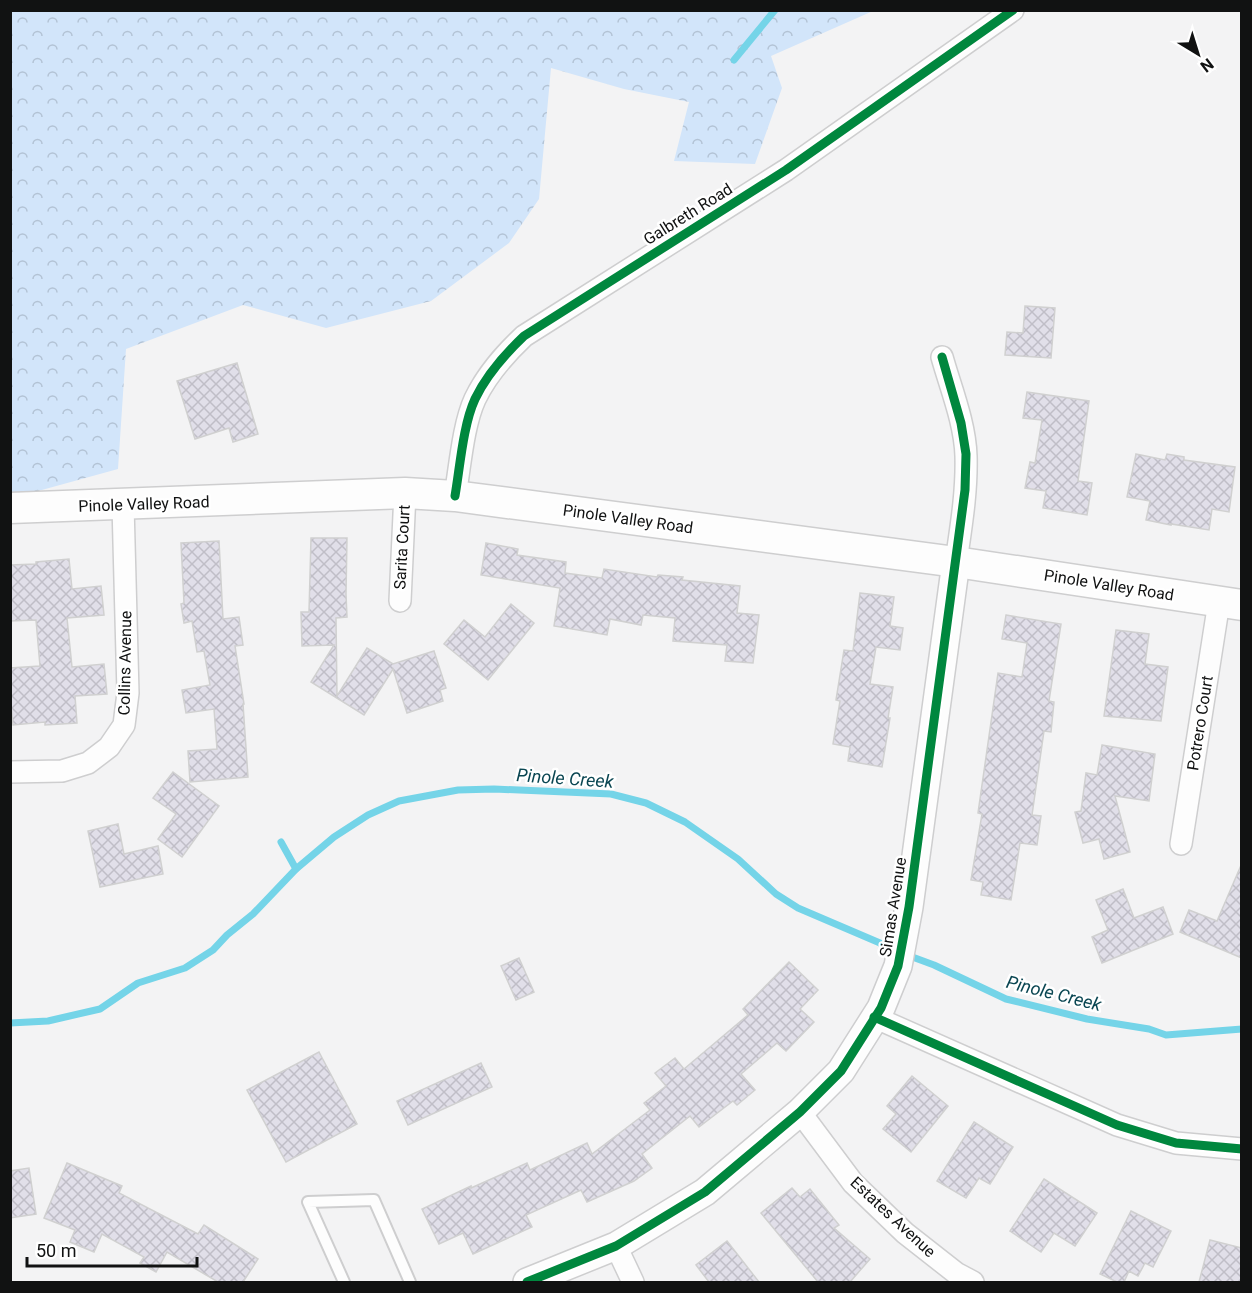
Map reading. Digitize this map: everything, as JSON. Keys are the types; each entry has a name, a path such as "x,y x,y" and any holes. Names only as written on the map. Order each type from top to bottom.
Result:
{"main road":[{"name":"Pinole Valley Road","path":"10,508 405,493 455,496 956,562 1230,604"}],"street":[{"name":"Galbreth Road","path":"455,496 465,434 474,400 504,355 524,336 786,170 1013,10"},
{"name":"Simas Avenue","path":"527,1282 616,1246 705,1192 800,1112 841,1071 877,1013 898,966 909,907 965,490 966,454 961,423 942,357"},
{"name":"Sarita Court","path":"400,601 405,493"},
{"name":"Collins Avenue","path":"10,772 62,771 88,763 109,747 124,726 128,693 123,505"},
{"name":"Potrero Court","path":"1181,843 1230,604"},
{"path":"877,1013 1117,1125 1176,1143 1242,1149"},
{"name":"Estates Avenue","path":"800,1112 853,1183 905,1233 956,1273 973,1282"},
{"path":"616,1246 633,1282"}],"lane":[{"path":"344,1282 308,1202 374,1200 410,1282"}],"green space":[{"path":"10,11 873,11 771,56 782,88 755,164 674,161 689,102 624,89 551,68 539,199 509,243 431,301 326,328 243,305 126,349 118,469 20,496 11,496"}],"building":[{"path":"1025,306 1055,308 1051,358 1005,355 1007,332 1023,333"},
{"path":"237,363 258,434 233,442 229,428 195,439 177,381"},
{"path":"1027,392 1089,401 1078,481 1092,483 1087,515 1043,508 1046,491 1025,488 1030,462 1035,463 1042,420 1023,418"},
{"path":"1136,454 1165,460 1167,454 1184,457 1184,460 1235,467 1229,512 1212,509 1209,530 1146,520 1150,501 1127,497"},
{"path":"311,538 347,538 347,617 336,618 337,696 367,648 393,664 434,651 446,688 440,690 443,701 407,713 393,669 364,715 311,682 334,645 302,646 301,612 309,612"},
{"path":"219,541 223,619 239,617 243,645 235,646 244,704 248,777 190,782 188,751 217,749 214,709 186,713 182,690 210,685 204,651 197,652 192,621 184,623 181,604 184,603 181,543"},
{"path":"486,543 518,549 517,555 566,562 565,573 602,578 604,569 657,577 658,575 683,577 682,580 740,586 737,613 759,615 753,663 725,661 727,645 673,641 675,618 643,615 641,625 610,619 607,635 554,626 560,588 481,575"},
{"path":"69,559 72,589 101,586 104,615 67,618 72,667 104,664 107,694 75,696 77,723 45,725 45,722 13,725 10,668 40,666 36,620 10,621 10,565"},
{"path":"860,593 894,597 890,626 903,628 900,650 876,647 870,684 893,687 882,767 848,761 850,747 833,744 840,701 836,700 844,650 853,651"},
{"path":"511,604 534,623 488,680 444,644 464,620 485,637"},
{"path":"1006,615 1061,624 1049,701 1054,702 1051,732 1044,731 1032,815 1041,816 1037,845 1020,843 1011,900 981,895 983,882 971,880 982,814 978,813 998,673 1022,677 1027,643 1002,639"},
{"path":"1116,630 1149,634 1145,664 1168,667 1161,721 1104,716"},
{"path":"1102,745 1155,754 1149,801 1115,796 1130,852 1104,859 1099,839 1083,843 1075,812 1081,811 1086,773 1097,775"},
{"path":"173,772 219,806 182,857 158,839 176,814 153,798"},
{"path":"118,824 124,854 158,846 163,874 100,887 88,831"},
{"path":"1242,863 1242,958 1180,932 1189,910 1217,921"},
{"path":"1123,889 1134,918 1163,907 1173,934 1102,963 1092,937 1108,930 1096,900"},
{"path":"519,958 534,992 516,1000 501,966"},
{"path":"789,962 818,990 800,1009 814,1022 786,1051 777,1043 741,1074 755,1090 737,1105 733,1101 699,1127 690,1116 642,1154 652,1168 634,1181 587,1202 581,1190 526,1215 532,1227 473,1254 463,1233 439,1244 422,1209 527,1163 530,1170 587,1143 592,1154 650,1110 644,1103 666,1086 655,1073 675,1058 684,1069 748,1015 743,1009"},
{"path":"319,1052 357,1124 286,1162 247,1090"},
{"path":"481,1063 492,1087 408,1125 397,1101"},
{"path":"912,1076 948,1106 911,1152 883,1129 896,1114 887,1106"},
{"path":"974,1122 1013,1147 990,1184 979,1178 966,1198 937,1181"},
{"path":"67,1163 122,1186 119,1193 198,1234 204,1225 258,1259 243,1282 218,1282 167,1252 156,1272 140,1263 144,1257 102,1234 94,1252 70,1242 75,1230 44,1218"},
{"path":"29,1168 36,1214 10,1218 10,1171"},
{"path":"1044,1179 1097,1213 1075,1246 1054,1233 1041,1252 1010,1231"},
{"path":"792,1188 800,1197 810,1189 839,1225 834,1228 870,1259 850,1282 818,1282 761,1213"},
{"path":"1131,1211 1171,1231 1153,1267 1145,1263 1138,1276 1129,1271 1124,1282 1117,1282 1100,1274"},
{"path":"1210,1240 1242,1248 1242,1282 1199,1282"},
{"path":"727,1241 759,1282 709,1282 696,1265"}],"waterway":[{"path":"734,60 775,10"},
{"name":"Pinole Creek","path":"10,1023 48,1021 100,1009 138,983 185,968 213,950 253,914 296,869 334,837 368,815 399,801 458,790 494,789 611,794 646,803 685,822 738,859 776,894 798,908 894,949"},
{"path":"281,842 296,869"},
{"name":"Pinole Creek","path":"907,955 934,965 1006,999 1087,1019 1149,1029 1166,1035 1242,1029"}],"cycle path":[{"path":"455,496 465,433 475,399 497,365 524,336 786,170 1013,10"},
{"path":"527,1282 616,1246 705,1192 800,1112 841,1071 881,1008 898,966 909,907 965,490 966,454 961,423 942,357"},
{"path":"874,1017 1117,1125 1176,1143 1242,1149"}]}
